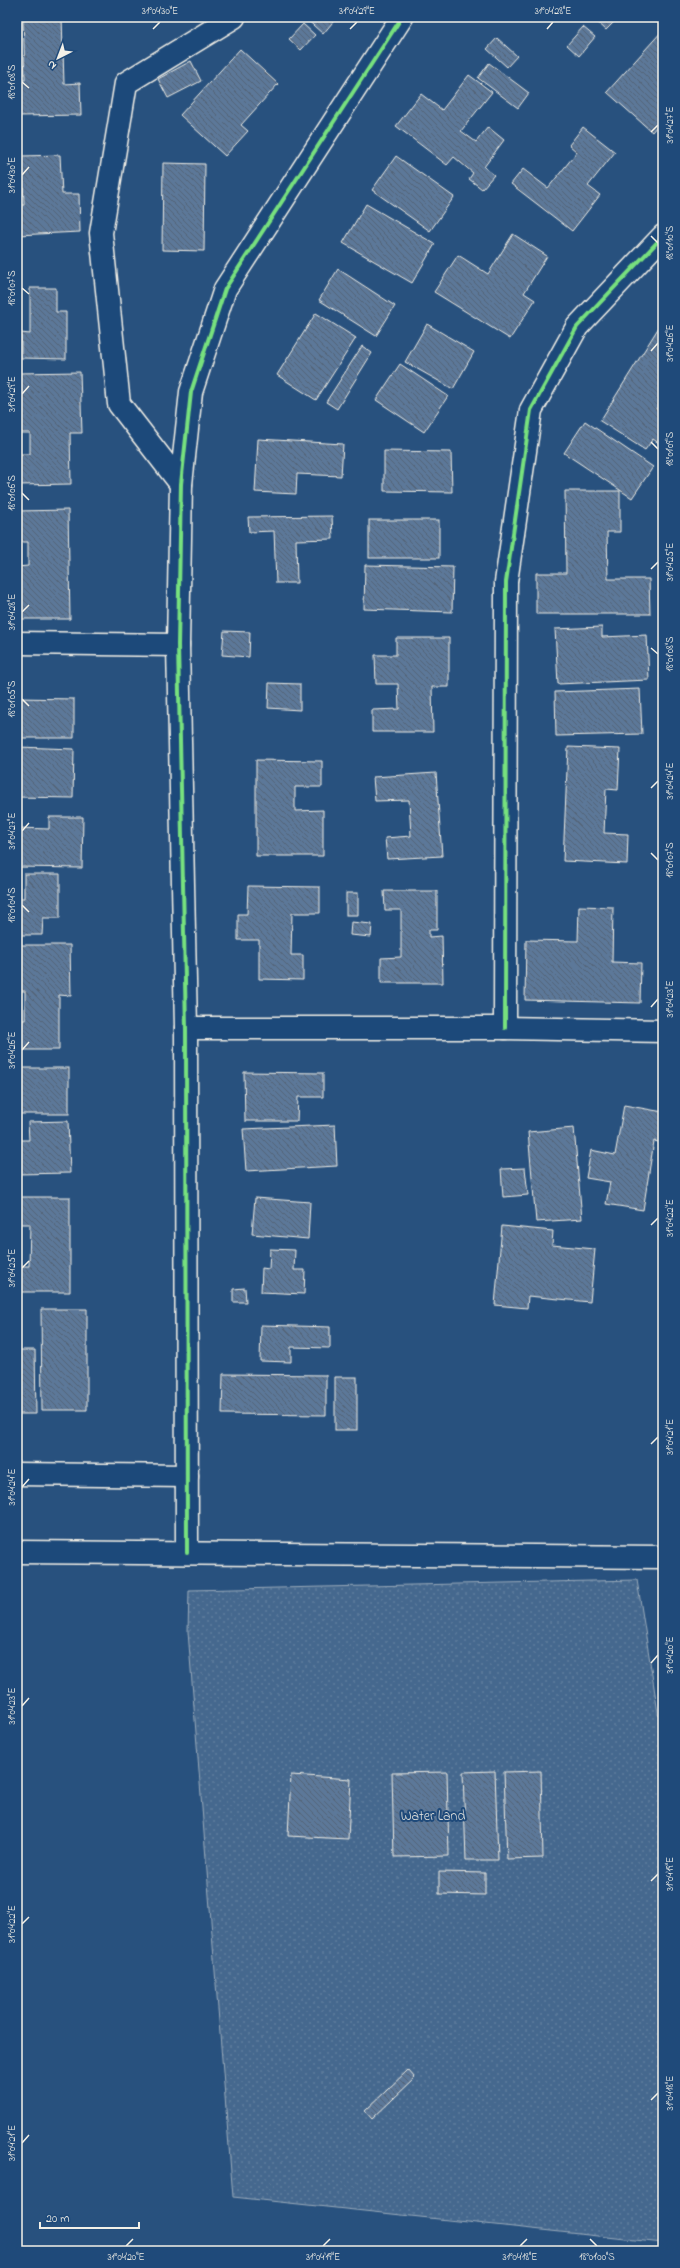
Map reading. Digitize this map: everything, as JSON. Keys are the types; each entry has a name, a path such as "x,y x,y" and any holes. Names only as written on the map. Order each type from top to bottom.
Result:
{"street":[{"path":"181,484 119,404 101,233 126,82 234,17"},
{"path":"187,1553 186,1028 178,645 181,484 192,392 225,289 402,17"},
{"path":"506,1028 506,582 531,410 577,327 663,236"},
{"path":"17,643 178,645"},
{"path":"186,1028 506,1028 663,1031"},
{"path":"17,1474 187,1476"},
{"path":"17,1552 663,1557"}],"green space":[{"name":"Water Land","path":"637,1580 663,1744 663,2243 233,2197 188,1632 189,1590"}],"building":[{"path":"23,17 62,17 64,84 80,83 81,115 17,116 17,80 25,80"},
{"path":"304,17 337,17 323,34"},
{"path":"595,17 619,17 606,30 594,19"},
{"path":"303,24 315,35 301,50 289,39"},
{"path":"583,27 595,37 579,56 567,45"},
{"path":"663,30 663,119 652,132 607,92"},
{"path":"497,38 517,56 507,67 487,49"},
{"path":"240,49 278,84 241,125 248,131 225,156 180,115"},
{"path":"191,61 201,81 168,98 158,79"},
{"path":"489,63 529,93 518,108 478,78"},
{"path":"469,75 492,92 461,131 476,142 488,127 504,140 484,167 494,175 482,189 469,179 473,173 454,157 447,165 396,126 421,94 442,110"},
{"path":"583,127 615,152 588,186 600,195 572,231 511,184 523,169 548,188 577,152 569,145"},
{"path":"60,155 62,194 79,194 80,232 17,235 17,205 24,205 22,156"},
{"path":"396,156 454,197 430,231 372,190"},
{"path":"163,163 205,164 204,251 162,250"},
{"path":"366,204 435,244 412,283 343,243"},
{"path":"513,234 547,256 524,293 535,300 510,339 434,292 458,255 488,274"},
{"path":"338,269 395,306 376,336 319,300"},
{"path":"30,288 56,288 56,312 66,312 66,359 21,358 21,333 30,334"},
{"path":"316,313 356,338 316,400 277,375"},
{"path":"427,324 474,352 453,389 405,362"},
{"path":"659,327 663,330 663,398 656,409 663,413 663,446 653,439 645,450 600,421"},
{"path":"362,346 372,353 337,409 326,402"},
{"path":"400,364 448,396 424,432 376,400"},
{"path":"80,372 82,433 70,433 71,484 17,485 17,454 30,454 30,433 17,433 17,373"},
{"path":"585,421 653,467 632,498 564,453"},
{"path":"258,439 343,444 341,476 297,474 296,494 255,492"},
{"path":"384,451 451,452 452,492 384,491"},
{"path":"565,491 620,491 620,532 607,532 608,579 649,579 650,614 536,614 536,573 566,573"},
{"path":"68,510 70,619 17,619 17,567 28,566 28,542 17,542 17,511"},
{"path":"332,516 333,539 296,540 297,583 276,583 274,531 249,532 248,517"},
{"path":"369,520 439,520 439,558 369,558"},
{"path":"365,565 453,567 452,612 364,609"},
{"path":"602,627 602,637 647,635 649,680 558,684 555,629"},
{"path":"224,631 250,632 249,657 222,655"},
{"path":"396,638 449,638 449,687 432,687 433,732 372,732 372,710 399,709 398,684 376,684 375,655 396,655"},
{"path":"269,683 300,684 300,710 268,708"},
{"path":"640,689 642,734 556,736 555,692"},
{"path":"17,698 74,699 74,738 17,738"},
{"path":"18,747 74,749 73,798 17,797"},
{"path":"568,747 620,749 618,790 606,789 604,833 628,834 627,864 563,861"},
{"path":"256,760 322,761 322,787 295,787 295,811 323,810 323,856 256,856"},
{"path":"436,773 442,856 387,859 385,838 411,836 409,800 375,801 373,777"},
{"path":"49,817 83,817 82,868 17,867 17,828 49,829"},
{"path":"24,874 60,874 60,918 43,918 42,935 17,935 17,898 24,898"},
{"path":"248,886 320,887 320,913 292,913 291,955 303,955 303,980 259,979 259,940 238,940 238,914 247,914"},
{"path":"384,891 437,891 437,930 429,930 429,937 442,936 443,983 381,983 381,958 401,957 401,910 385,910"},
{"path":"346,893 358,893 358,915 346,915"},
{"path":"579,906 613,907 612,962 641,963 640,1003 525,1000 526,940 578,941"},
{"path":"351,922 372,924 371,937 350,935"},
{"path":"17,945 70,945 71,996 59,995 59,1050 17,1050 17,1020 25,1020 25,991 17,991"},
{"path":"17,1068 69,1068 69,1114 17,1114"},
{"path":"244,1072 323,1073 323,1097 298,1097 297,1121 245,1121"},
{"path":"624,1105 663,1112 663,1143 654,1141 643,1210 606,1204 610,1182 586,1178 591,1150 615,1155"},
{"path":"68,1121 70,1173 17,1174 17,1140 29,1140 28,1122"},
{"path":"335,1125 337,1166 246,1171 243,1129"},
{"path":"574,1128 582,1219 536,1222 528,1132"},
{"path":"525,1168 528,1195 503,1197 501,1169"},
{"path":"17,1197 70,1197 70,1292 17,1292 17,1266 29,1266 30,1224 17,1224"},
{"path":"255,1198 310,1202 308,1239 252,1234"},
{"path":"502,1226 553,1231 552,1245 595,1249 590,1302 528,1296 527,1308 495,1305"},
{"path":"270,1249 295,1250 294,1270 305,1270 304,1294 261,1292 262,1268 269,1269"},
{"path":"245,1288 246,1302 233,1302 233,1289"},
{"path":"41,1309 87,1309 87,1410 42,1410"},
{"path":"261,1325 330,1327 330,1348 291,1347 291,1362 260,1361"},
{"path":"17,1350 35,1350 36,1414 17,1414"},
{"path":"223,1374 326,1375 326,1415 222,1414"},
{"path":"335,1377 357,1377 357,1430 335,1430"},
{"path":"495,1771 498,1860 466,1860 463,1772"},
{"path":"541,1771 543,1858 507,1859 504,1772"},
{"path":"447,1772 449,1856 394,1857 392,1773"},
{"path":"291,1775 351,1779 348,1839 288,1836"},
{"path":"439,1872 485,1873 485,1895 439,1894"},
{"path":"408,2070 415,2078 372,2119 365,2111"}],"cycle path":[{"path":"187,1553 186,1028 178,645 181,484 191,392 225,289 402,17"},
{"path":"505,1028 506,582 531,410 577,327 663,236"}]}
